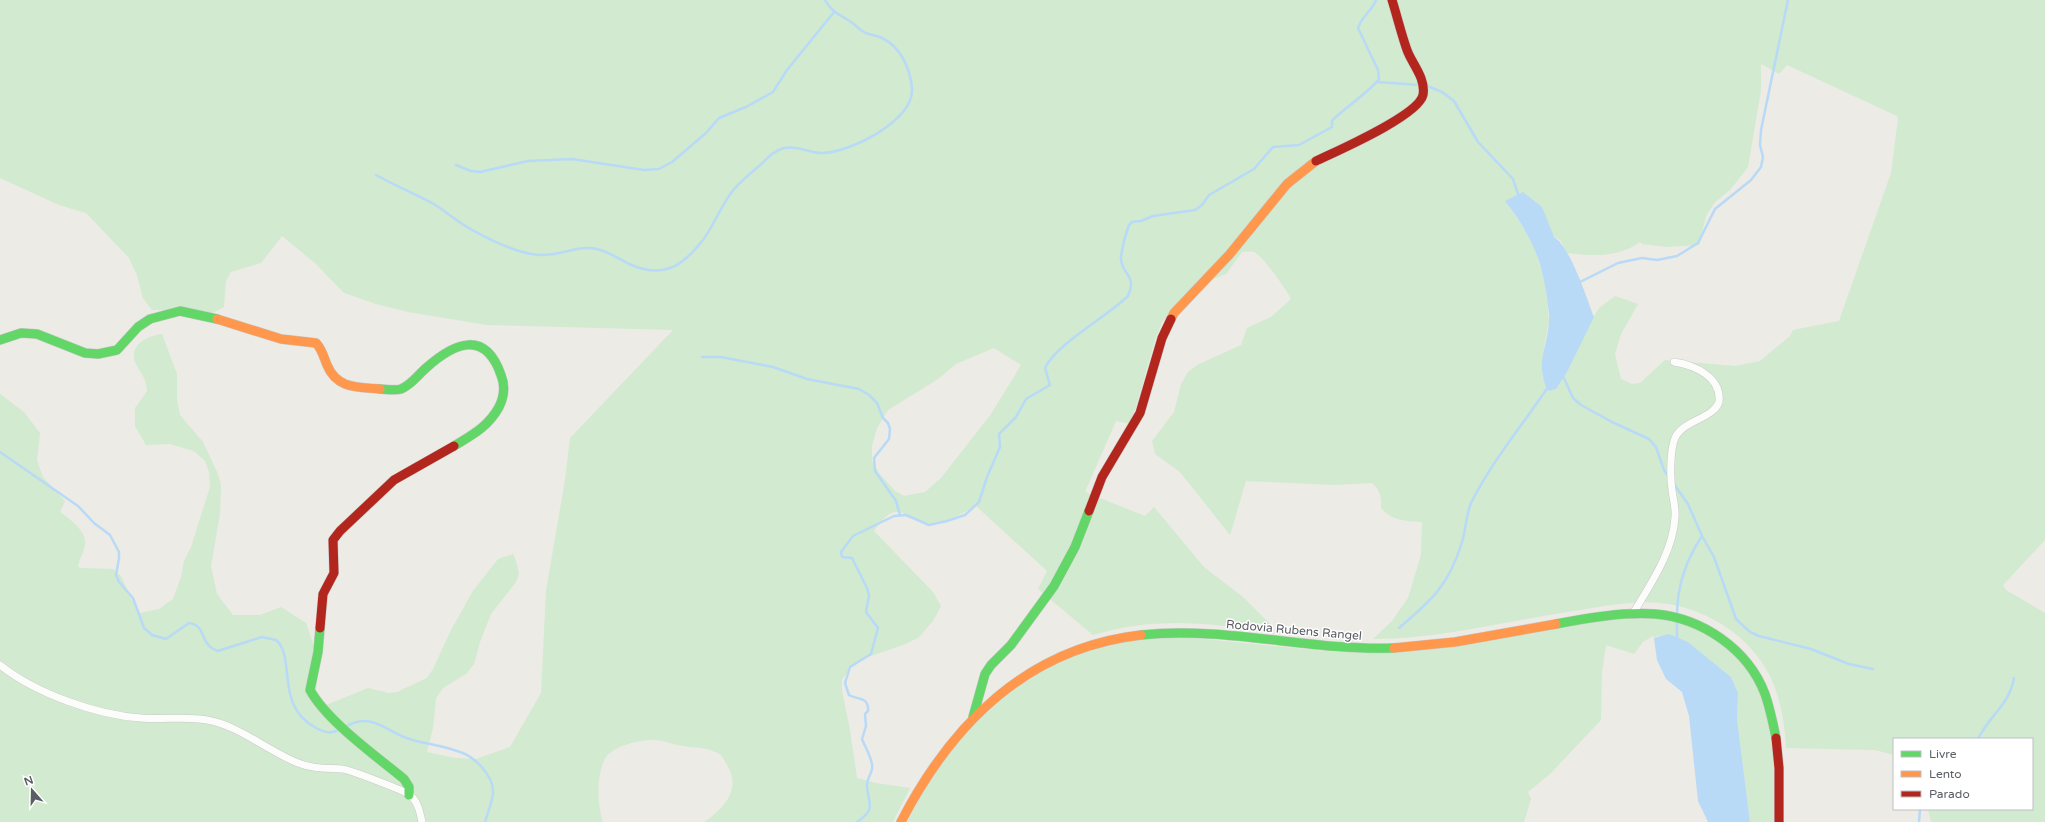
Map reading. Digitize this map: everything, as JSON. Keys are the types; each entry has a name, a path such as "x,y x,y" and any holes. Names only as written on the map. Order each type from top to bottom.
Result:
{"street":[{"path":"973,717 985,674 991,665 1011,645 1054,586 1075,547 1102,477 1140,413 1148,390 1162,338 1174,313 1230,255 1287,184 1316,161 1386,127 1415,106 1421,99 1423,94 1422,82 1407,51 1392,0"},
{"path":"0,340 21,333 37,334 85,353 98,354 118,350 138,327 150,319 174,311 187,312 229,321 281,339 316,343 321,349 329,371 334,379 340,384 399,390 407,386 450,349 470,343 476,344 483,348 498,365 502,373 505,391 502,402 487,425 480,431 402,474 386,487 340,531 334,540 334,573 323,594 318,652 310,684 312,695 352,736 404,779 408,787 409,795"},
{"path":"1634,612 1662,562 1673,530 1676,510 1671,483 1671,467 1675,438 1682,429 1714,409 1720,402 1717,388 1712,380 1689,365 1674,362"},
{"name":"Rodovia Rubens Rangel","path":"901,822 912,797 927,772 942,751 973,717 994,699 1014,685 1060,658 1092,645 1126,638 1168,633 1354,649 1403,648 1442,644 1634,612 1672,615 1700,625 1727,642 1751,668 1765,693 1776,727 1779,762 1779,822"},
{"path":"0,665 39,689 100,711 140,718 198,719 215,722 243,734 298,763 322,769 349,770 409,795 418,805 422,822"}],"green space":[{"path":"0,0 2045,0 2045,540 2003,585 2006,590 2045,613 2045,822 1931,822 1928,810 2033,810 2033,738 1893,738 1893,755 1875,750 1786,748 1785,730 1780,704 1771,678 1762,663 1752,649 1725,626 1694,610 1660,603 1638,602 1548,615 1448,633 1373,639 1392,621 1408,598 1421,555 1422,522 1400,520 1390,516 1381,508 1381,497 1379,491 1372,483 1334,485 1246,481 1230,535 1180,472 1155,454 1152,441 1174,412 1181,384 1188,372 1197,365 1241,345 1247,328 1271,317 1291,299 1268,266 1258,255 1254,252 1242,252 1226,274 1203,283 1162,322 1155,340 1131,424 1116,421 1085,492 1145,516 1154,507 1204,567 1243,597 1270,624 1272,632 1203,624 1160,623 1138,625 1093,635 1038,589 1047,571 976,506 949,519 932,523 915,520 903,513 897,512 890,514 874,531 933,592 941,606 933,621 918,638 903,645 862,659 853,664 842,680 842,691 850,730 857,778 876,783 910,788 893,822 704,822 724,805 732,790 733,782 731,774 721,755 712,750 650,740 622,746 615,749 606,757 600,772 598,789 603,822 0,822 0,394 24,412 40,433 37,460 43,477 65,501 60,512 81,530 85,540 85,545 78,566 80,568 113,569 121,576 140,613 159,609 173,599 181,577 184,561 191,547 210,487 209,472 205,461 194,451 170,444 146,445 135,426 135,408 147,391 147,387 134,359 134,353 140,343 150,337 162,334 177,374 177,400 180,415 203,442 218,474 221,485 220,514 211,566 217,594 233,615 260,615 281,607 306,623 319,661 316,690 326,705 368,688 389,693 397,692 427,678 433,669 451,630 473,591 498,559 513,554 519,574 516,582 491,614 480,642 474,664 466,674 443,688 436,698 433,728 427,752 455,758 476,759 510,747 541,693 546,591 565,480 570,438 673,330 487,325 408,312 376,304 344,293 316,264 282,236 261,263 231,272 226,281 224,307 208,315 189,310 152,310 143,298 137,275 129,258 86,213 59,205 0,178","holes":["1761,64 1779,74 1787,65 1897,116 1898,119 1891,173 1839,321 1793,330 1790,336 1760,361 1735,366 1665,360 1640,383 1632,384 1621,379 1615,354 1621,334 1638,304 1615,296 1599,308 1586,330 1542,378 1544,347 1549,320 1545,283 1532,240 1505,201 1561,241 1567,253 1605,255 1623,251 1640,242 1642,244 1667,247 1699,245 1706,216 1715,202 1730,190 1748,167 1761,90","994,348 1021,365 991,414 941,478 925,492 904,496 895,491 879,473 872,461 872,446 877,428 888,410 938,379 956,364"]},
{"path":"1625,617 1686,621 1733,650 1763,694 1774,758 1774,822 1750,822 1737,719 1738,693 1731,677 1688,642 1657,636 1654,638 1653,636 1643,642 1634,654 1606,645 1602,672 1601,720 1551,773 1528,792 1531,799 1524,822 907,822 933,774 968,729 1008,691 1067,657 1120,640 1164,635 1336,652"}],"water":[{"path":"1523,192 1542,207 1554,237 1560,242 1572,262 1594,317 1567,372 1556,389 1548,391 1542,372 1549,317 1544,283 1538,258 1528,235 1505,201"},
{"path":"1669,634 1688,642 1731,677 1738,693 1737,719 1750,822 1708,822 1698,801 1689,716 1682,692 1666,679 1657,660 1654,638"}],"waterway":[{"path":"376,175 432,203 474,231 515,250 532,254 550,255 582,248 589,248 606,252 629,264 641,268 652,270 671,268 687,257 703,240 734,189 773,153 780,149 789,147 822,153 834,152 848,148 878,133 891,124 910,102 912,90 910,75 900,53 889,42 880,37 864,32 835,12 825,0"},
{"path":"857,822 867,814 870,807 867,784 872,766 871,758 862,739 866,726 865,714 868,711 868,706 862,699 849,695 845,683 850,667 871,654 878,628 866,612 869,595 867,588 852,558 842,557 841,552 853,536 894,516 906,515 929,525 965,515 979,502 987,477 1000,447 999,434 1016,417 1026,399 1050,385 1045,368 1051,359 1060,349 1128,296 1131,289 1131,283 1130,278 1121,263 1121,257 1129,225 1132,222 1141,221 1153,216 1195,210 1202,205 1209,195 1254,169 1273,147 1299,145 1332,127 1332,121 1334,118 1369,90 1379,79 1378,70 1358,28 1359,24 1376,0"},
{"path":"1578,283 1618,263 1642,258 1657,260 1677,256 1698,243 1715,209 1751,180 1761,167 1763,157 1760,145 1761,130 1788,0"},
{"path":"456,165 471,171 480,172 528,161 572,159 644,170 659,169 672,162 706,133 719,118 746,107 773,92 787,70 834,12"},
{"path":"1377,82 1420,85"},
{"path":"1425,85 1442,92 1454,101 1478,142 1513,179 1519,197"},
{"path":"702,357 721,357 773,367 807,379 859,389 869,395 877,403 883,418 888,423 890,429 889,439 874,458 875,471 896,501 900,515"},
{"path":"1562,374 1573,398 1581,405 1612,422 1649,439 1656,447 1664,470 1669,477"},
{"path":"1399,628 1430,600 1445,581 1457,557 1471,503 1488,473 1548,387"},
{"path":"0,452 78,506 94,523 110,535 119,552 116,575 119,582 133,598 144,628 152,635 166,639 189,623 199,628 208,644 218,651 262,637 276,640 282,648 285,658 290,696 295,708 304,720 318,729 326,732 338,731 341,729"},
{"path":"1673,483 1688,504 1702,536 1714,557 1736,619 1750,632 1759,636 1811,649 1849,664 1873,669"},
{"path":"1677,615 1679,594 1687,564 1702,536"},
{"path":"1677,620 1677,639"},
{"path":"1979,738 2004,703 2012,688 2014,678"},
{"path":"345,727 355,722 372,722 404,737 463,753 476,761 490,779 492,786 492,800 485,822"},
{"path":"1919,822 1920,810"}],"traffic: fast":[{"path":"0,340 21,333 37,334 85,353 98,354 117,350 138,327 150,319 180,311 217,319"},
{"path":"380,389 396,390 405,387 437,359 458,347 468,345 478,346 486,351 494,360 501,375 503,383 501,403 495,414 485,425 454,446"},
{"path":"973,717 985,674 991,665 1011,645 1054,586 1075,547 1089,511"},
{"path":"1556,624 1618,615 1655,614 1673,617 1706,629 1735,650 1747,663 1757,678 1767,699 1776,738"},
{"path":"320,628 318,652 310,690 318,702 340,726 404,779 409,787 409,795"},
{"path":"1141,635 1173,633 1205,634 1331,646 1394,648"}],"traffic: slow":[{"path":"1171,319 1174,313 1229,255 1287,184 1316,161"},
{"path":"217,319 281,339 316,343 331,373 336,379 342,383 356,387 380,389"},
{"path":"1394,648 1455,642 1556,624"},
{"path":"901,822 921,787 944,754 969,724 997,697 1028,674 1062,656 1100,643 1141,635"}],"traffic: jam":[{"path":"1316,161 1376,132 1407,113 1418,103 1423,95 1421,77 1407,50 1392,0"},
{"path":"1089,511 1102,477 1140,413 1162,338 1171,319"},
{"path":"320,628 323,594 334,573 333,540 340,531 394,480 454,446"},
{"path":"1776,738 1779,768 1779,822"}]}
